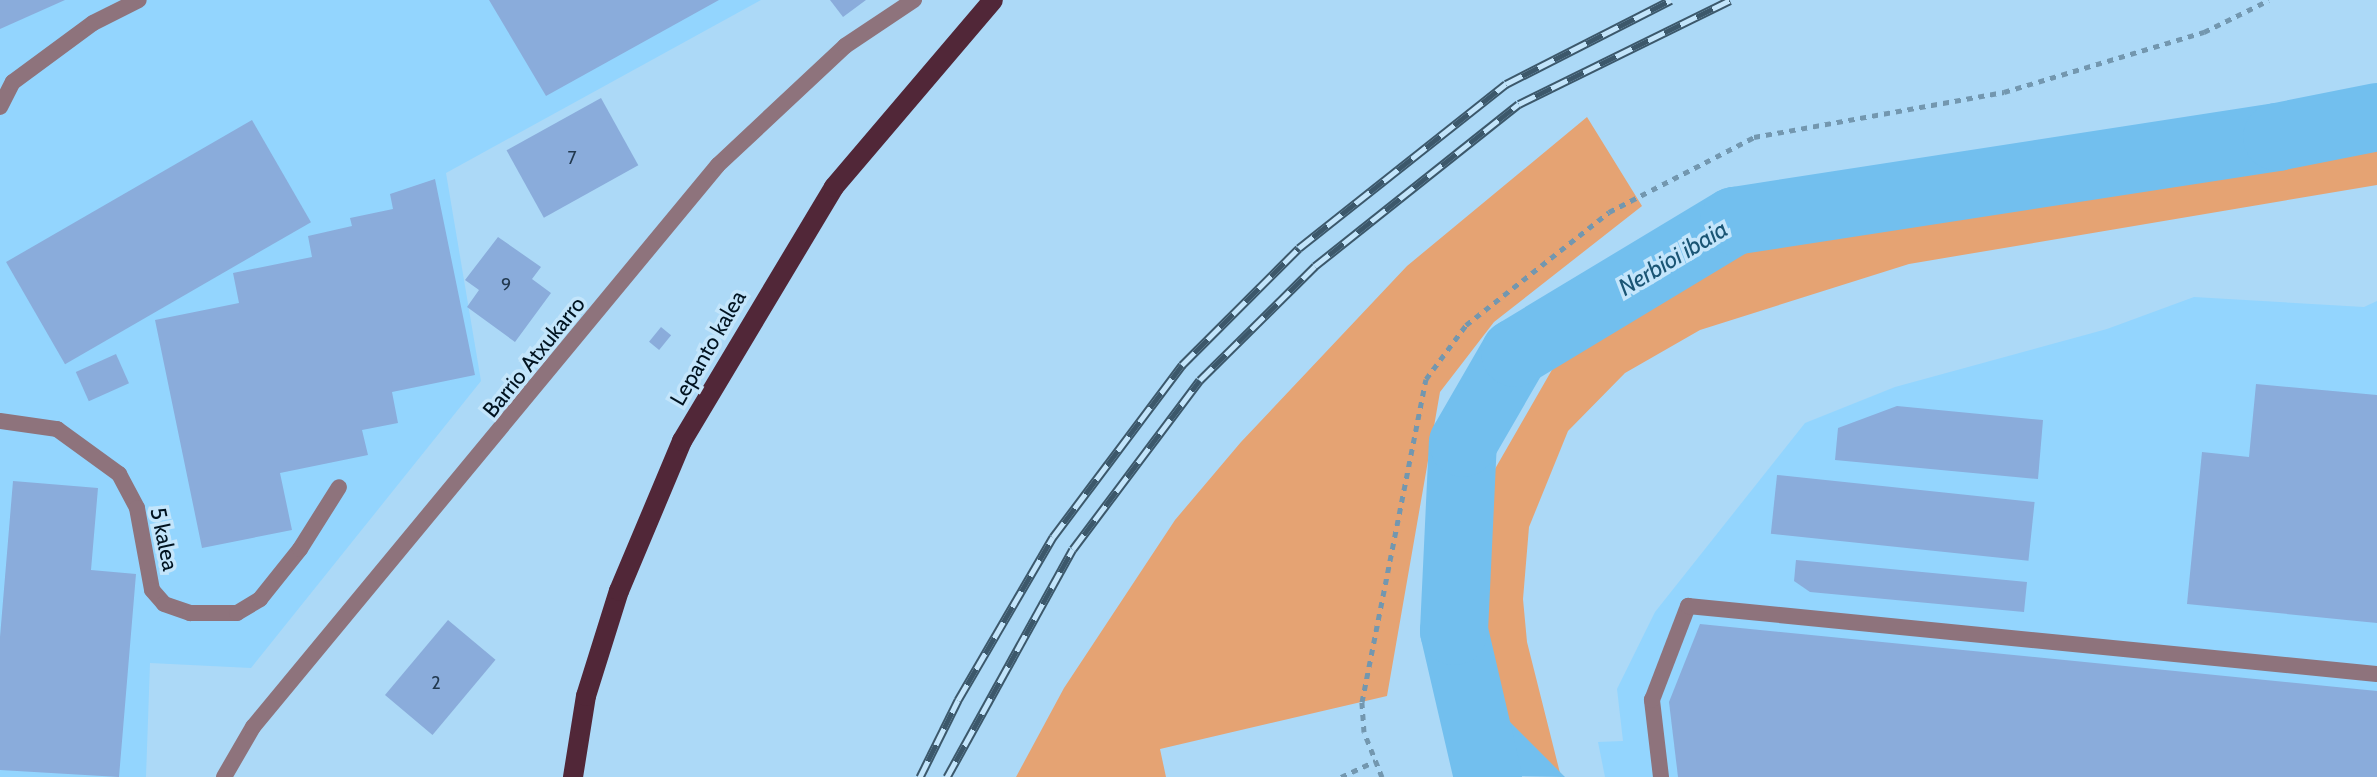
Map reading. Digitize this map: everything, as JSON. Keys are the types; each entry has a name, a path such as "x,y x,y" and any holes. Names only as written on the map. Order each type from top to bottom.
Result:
{"main road":[{"name":"Lepanto kalea","path":"573,777 586,696 619,591 682,441 834,187 993,0"}],"street":[{"path":"0,107 13,82 93,23 139,0"},
{"name":"Barrio Atxukarro","path":"224,777 253,727 718,165 845,46 914,0"},
{"name":"5 kalea","path":"0,421 57,429 119,474 137,508 152,590 164,604 190,613 237,613 260,599 300,549 339,487"},
{"path":"1661,777 1652,700 1688,606 2377,674"}],"path":[{"path":"1382,777 1364,732 1362,702 1426,379 1466,325 1609,212 1754,137 2004,92 2204,32 2269,0"},
{"path":"1341,777 1376,761"}],"shaded area":[{"path":"0,0 761,0 446,173 481,381 251,668 150,663 146,777 0,777"},
{"path":"1587,117 1642,206 1494,322 1440,392 1387,696 1160,749 1166,777 1016,777 1064,688 1175,520 1241,442 1407,266"},
{"path":"2377,121 2377,185 1909,264 1700,330 1625,373 1568,431 1529,527 1523,599 1527,642 1561,777 1464,708 1484,488 1576,328 1765,233"},
{"path":"2194,297 2364,307 2377,301 2377,777 1605,777 1598,742 1623,741 1617,689 1655,612 1805,423 1895,387 2107,329"},
{"path":"1443,506 1478,525 1470,628 1482,694 1565,777 1457,775 1437,627"}],"building":[{"path":"0,0 65,0 0,29"},
{"path":"489,0 719,0 546,96"},
{"path":"830,0 866,0 843,17"},
{"path":"601,98 638,165 544,218 507,150"},
{"path":"252,120 311,222 65,364 6,262"},
{"path":"435,179 475,375 392,392 398,423 362,430 368,455 280,473 292,530 202,548 155,320 239,303 233,273 312,257 308,236 352,226 350,218 393,209 390,194"},
{"path":"498,237 541,267 532,279 551,293 515,342 467,307 479,290 465,280"},
{"path":"661,327 671,335 659,350 649,342"},
{"path":"116,354 129,383 89,401 76,372"},
{"path":"2256,384 2377,395 2377,623 2187,604 2202,452 2249,457"},
{"path":"1897,406 2043,420 2038,479 1835,460 1838,428"},
{"path":"1777,475 2035,502 2028,561 1771,534"},
{"path":"13,481 98,488 91,570 136,574 119,777 0,770 0,637"},
{"path":"1796,560 2027,582 2024,612 1810,592 1794,581"},
{"path":"448,620 495,660 433,735 385,695"},
{"path":"1700,624 2377,691 2377,777 1678,777 1669,702"}],"waterway":[{"name":"Nerbioi ibaia","path":"1488,777 1454,631 1463,443 1515,353 1734,221 2277,137 2377,117"}],"railway":[{"path":"920,777 958,700 1053,537 1182,365 1299,248 1506,84 1671,0"},
{"path":"947,777 1073,549 1200,380 1315,266 1519,104 1730,0"}]}
